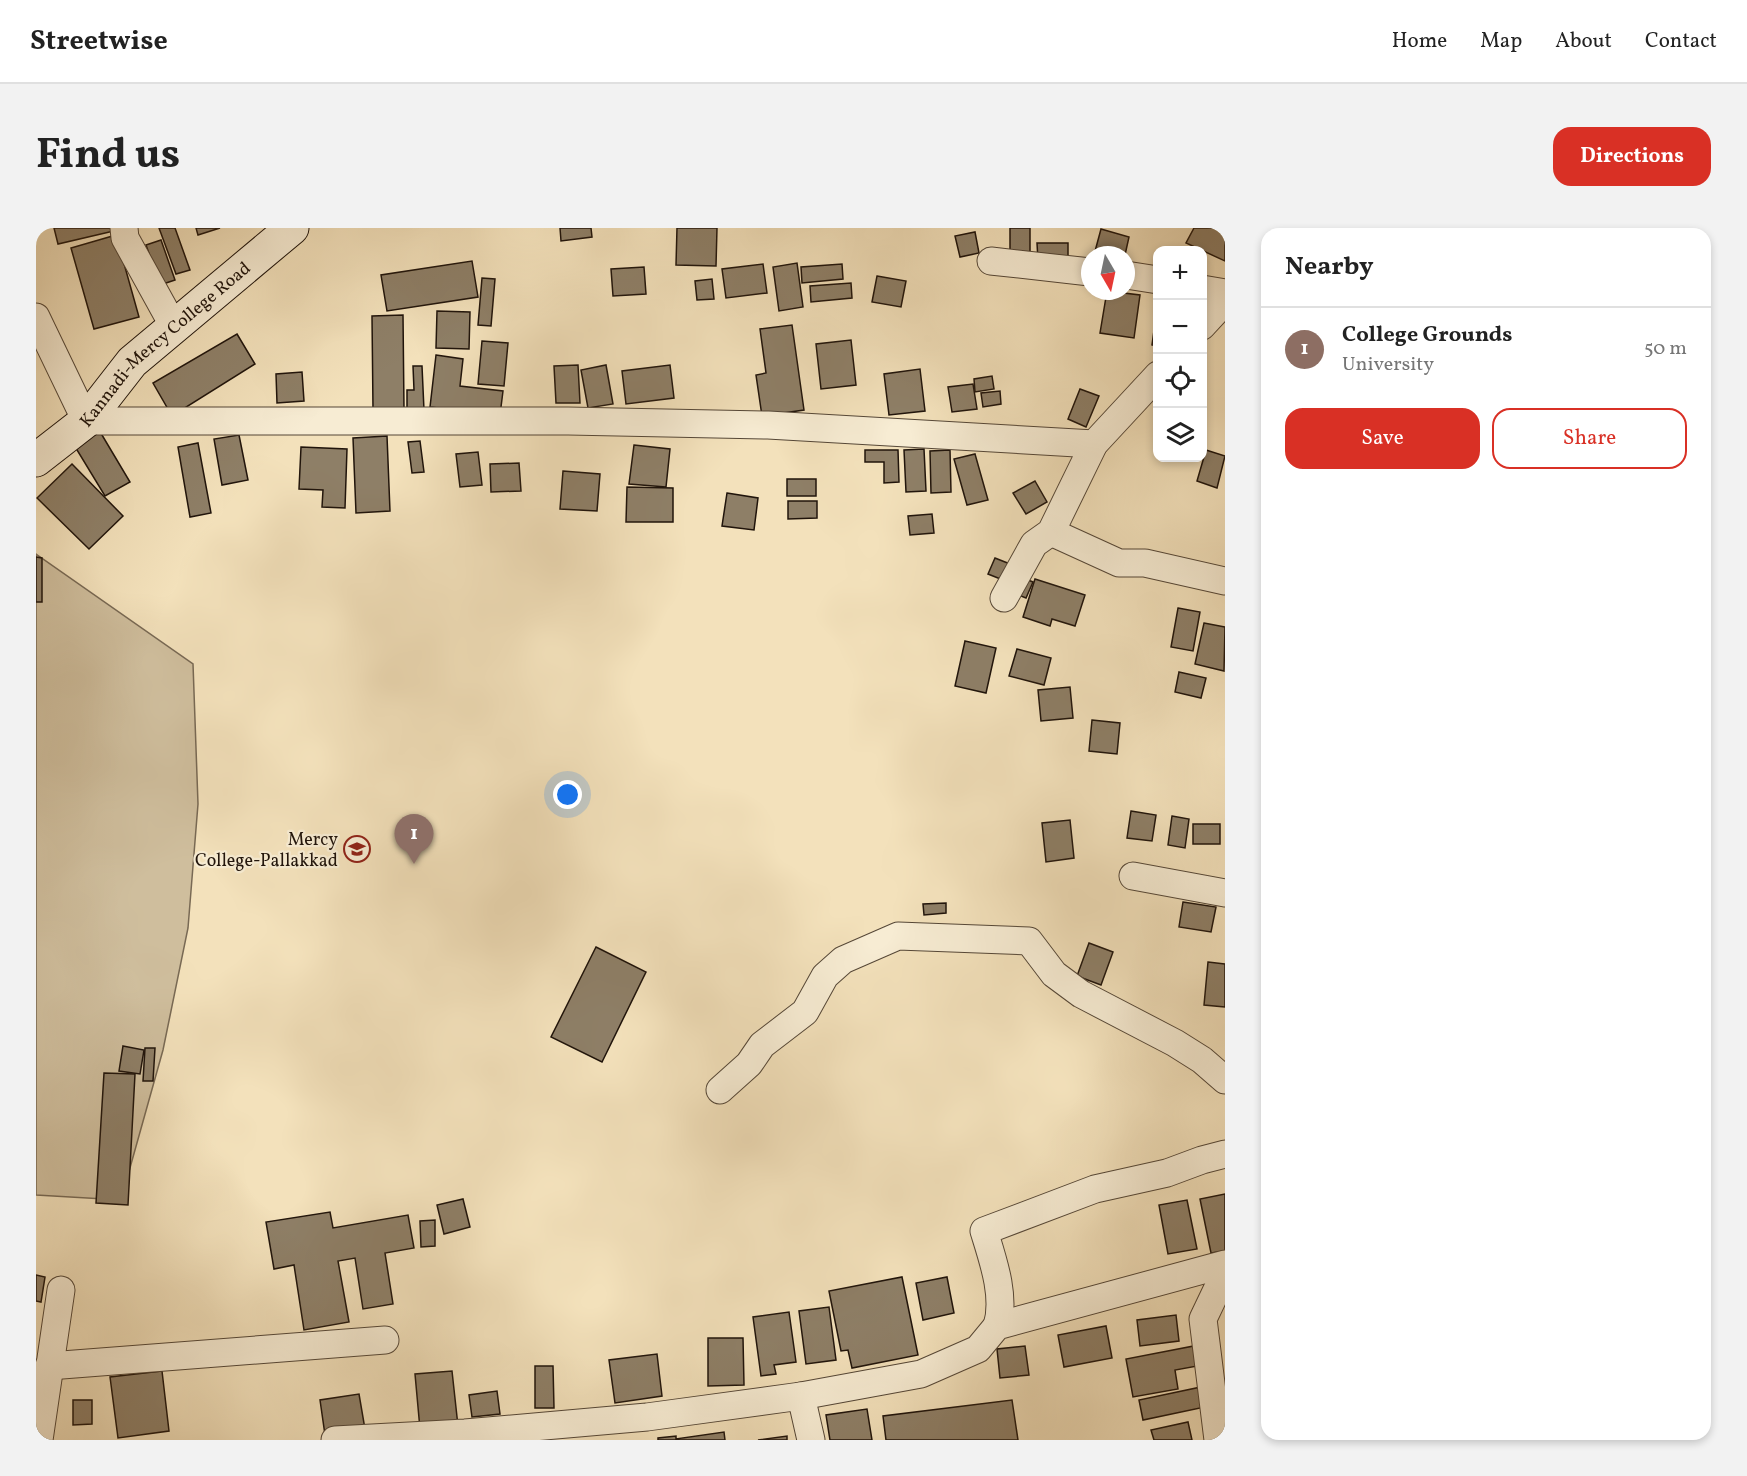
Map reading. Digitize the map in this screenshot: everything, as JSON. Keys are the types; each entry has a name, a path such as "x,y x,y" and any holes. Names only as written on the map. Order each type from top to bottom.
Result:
{"main road":[{"name":"Kannadi-Mercy College Road","path":"36,460 86,421 132,362 173,325 292,228"}],"street":[{"path":"124,228 125,238 173,325"},
{"path":"991,261 1081,271"},
{"path":"1135,276 1153,279"},
{"path":"1207,290 1225,293"},
{"path":"1207,321 1225,301"},
{"path":"36,317 86,421 568,421 768,425 1094,444"},
{"path":"1004,598 1034,544 1051,532 1094,444 1153,380"},
{"path":"1051,532 1119,563 1145,563 1225,581"},
{"path":"1133,876 1225,893"},
{"path":"720,1090 749,1064 762,1045 805,1012 825,975 843,960 898,936 1029,941 1054,974 1072,988 1175,1043 1202,1060 1225,1080"},
{"path":"335,1440 647,1429 801,1396 921,1374 978,1349 997,1326 1002,1310 984,1232 1095,1189 1167,1173 1225,1154"},
{"path":"997,1326 1225,1264"},
{"path":"1218,1440 1203,1319 1225,1274"},
{"path":"39,1440 61,1290"},
{"path":"49,1366 385,1340"},
{"path":"801,1396 811,1440"}],"shaded area":[{"path":"36,554 193,664 198,804 188,928 163,1050 121,1200 36,1195"}],"building":[{"path":"54,228 117,228 118,230 58,244"},
{"path":"159,228 175,228 190,270 176,274"},
{"path":"196,228 220,228 198,235"},
{"path":"560,228 591,228 592,237 561,241"},
{"path":"677,228 717,228 716,266 676,265"},
{"path":"1010,228 1030,228 1030,257 1010,257"},
{"path":"1194,228 1225,228 1225,261 1207,253 1207,246 1192,246 1186,243"},
{"path":"1101,229 1129,237 1127,246 1096,246"},
{"path":"975,232 979,253 960,257 955,236"},
{"path":"116,235 139,317 94,329 71,248"},
{"path":"161,240 175,280 160,285 146,245"},
{"path":"1037,243 1068,243 1068,261 1038,261"},
{"path":"472,261 478,297 387,311 381,275"},
{"path":"797,263 803,307 779,311 773,267"},
{"path":"763,264 767,293 726,298 722,269"},
{"path":"842,264 843,279 802,283 801,267"},
{"path":"644,267 646,294 613,296 611,269"},
{"path":"877,276 906,281 901,307 872,302"},
{"path":"482,278 495,279 491,326 478,325"},
{"path":"712,279 714,299 697,300 695,281"},
{"path":"851,283 852,298 811,302 810,286"},
{"path":"1135,294 1140,295 1134,338 1100,333 1106,300 1135,300"},
{"path":"437,311 470,312 469,349 436,348"},
{"path":"403,315 404,409 373,409 372,316"},
{"path":"792,325 804,410 762,416 756,375 766,373 760,329"},
{"path":"237,334 255,364 172,416 153,383"},
{"path":"851,340 856,385 821,389 816,344"},
{"path":"482,341 508,343 504,386 478,384"},
{"path":"436,355 463,359 460,386 503,391 500,415 430,407"},
{"path":"578,365 580,403 556,403 554,366"},
{"path":"606,365 613,404 588,408 581,370"},
{"path":"670,365 674,398 626,404 622,371"},
{"path":"413,366 422,366 424,410 407,411 407,390 414,390"},
{"path":"920,369 925,411 889,415 884,374"},
{"path":"302,372 304,401 277,403 276,374"},
{"path":"992,376 994,389 975,392 974,379"},
{"path":"973,384 977,409 952,412 948,387"},
{"path":"1080,389 1099,396 1086,427 1068,419"},
{"path":"1000,391 1001,404 983,407 981,393"},
{"path":"99,430 130,482 105,496 74,445"},
{"path":"239,435 248,480 222,485 214,439"},
{"path":"387,436 390,511 356,513 353,438"},
{"path":"420,441 424,472 412,473 408,442"},
{"path":"198,443 211,513 190,517 178,447"},
{"path":"634,445 670,449 666,487 629,484"},
{"path":"301,447 347,449 345,508 322,507 323,490 299,489"},
{"path":"924,449 926,491 906,492 904,450"},
{"path":"865,450 898,450 899,482 884,483 884,462 865,462"},
{"path":"950,450 951,492 931,493 930,451"},
{"path":"1207,450 1225,456 1217,488 1197,481 1203,462 1207,462"},
{"path":"478,452 482,485 460,487 456,454"},
{"path":"975,454 988,500 967,505 954,459"},
{"path":"519,463 521,491 491,492 490,464"},
{"path":"72,464 123,516 89,549 37,498"},
{"path":"563,471 600,474 597,511 560,509"},
{"path":"787,479 816,479 816,496 787,496"},
{"path":"1035,481 1047,502 1026,514 1013,493"},
{"path":"627,487 673,488 673,522 626,522"},
{"path":"727,493 758,498 754,530 722,526"},
{"path":"788,501 817,501 817,518 788,519"},
{"path":"932,514 934,533 910,535 908,516"},
{"path":"36,557 42,558 42,602 36,602"},
{"path":"995,558 1010,564 1003,580 988,574"},
{"path":"1018,576 1033,582 1026,598 1011,592"},
{"path":"1035,579 1085,595 1075,626 1052,619 1050,626 1023,617"},
{"path":"1178,608 1200,612 1193,651 1171,647"},
{"path":"1204,623 1225,627 1224,671 1195,664"},
{"path":"965,641 996,648 986,693 955,686"},
{"path":"1017,649 1051,658 1044,685 1009,676"},
{"path":"1179,672 1206,678 1201,698 1175,692"},
{"path":"1070,687 1073,718 1041,721 1038,690"},
{"path":"1092,720 1120,723 1117,754 1089,751"},
{"path":"1131,811 1156,815 1152,841 1127,838"},
{"path":"1172,816 1189,819 1185,848 1168,845"},
{"path":"1070,820 1074,858 1046,862 1042,823"},
{"path":"1193,824 1220,824 1220,844 1193,844"},
{"path":"1183,902 1216,907 1211,932 1179,927"},
{"path":"946,903 946,913 924,915 923,904"},
{"path":"1089,943 1113,952 1101,985 1077,976"},
{"path":"596,947 646,972 602,1062 551,1037"},
{"path":"1208,962 1225,964 1225,1007 1204,1005"},
{"path":"123,1046 144,1050 140,1074 119,1071"},
{"path":"145,1048 155,1048 153,1081 143,1081"},
{"path":"104,1073 135,1074 128,1205 96,1203"},
{"path":"1225,1194 1225,1251 1211,1253 1200,1199"},
{"path":"463,1199 470,1227 444,1234 437,1205"},
{"path":"1187,1200 1197,1249 1168,1254 1159,1205"},
{"path":"330,1212 333,1228 408,1215 414,1248 385,1253 393,1304 363,1309 355,1258 338,1261 349,1322 304,1330 294,1265 274,1269 266,1222"},
{"path":"435,1220 435,1246 421,1247 420,1221"},
{"path":"36,1275 45,1277 41,1302 36,1301"},
{"path":"902,1277 918,1355 852,1368 848,1350 841,1351 829,1291"},
{"path":"947,1277 954,1313 923,1320 916,1283"},
{"path":"829,1307 836,1360 806,1364 799,1311"},
{"path":"789,1312 796,1362 774,1365 776,1374 761,1376 753,1317"},
{"path":"1176,1315 1179,1341 1140,1346 1137,1320"},
{"path":"1106,1326 1112,1358 1064,1367 1058,1335"},
{"path":"708,1338 743,1338 744,1385 708,1386"},
{"path":"1199,1345 1203,1365 1175,1370 1178,1389 1133,1397 1126,1359"},
{"path":"1025,1346 1029,1375 1000,1378 997,1349"},
{"path":"657,1354 662,1396 615,1403 609,1360"},
{"path":"535,1366 553,1366 554,1408 535,1408"},
{"path":"162,1371 169,1431 118,1438 110,1377"},
{"path":"452,1371 458,1426 420,1429 415,1374"},
{"path":"1201,1387 1205,1407 1143,1420 1139,1400"},
{"path":"497,1391 500,1414 472,1417 469,1395"},
{"path":"359,1394 365,1429 325,1435 320,1400"},
{"path":"73,1400 92,1400 92,1424 73,1425"},
{"path":"1012,1400 1018,1440 886,1440 883,1416"},
{"path":"867,1409 872,1440 830,1440 826,1415"},
{"path":"1188,1422 1192,1440 1154,1440 1151,1430"},
{"path":"724,1432 725,1440 658,1440 658,1438 676,1436 676,1439"},
{"path":"787,1436 787,1440 758,1440"}],"place":[{"name":"Mercy College-Pallakkad","path":"357,849"},
{"name":"College Grounds","path":"414,864"}]}
